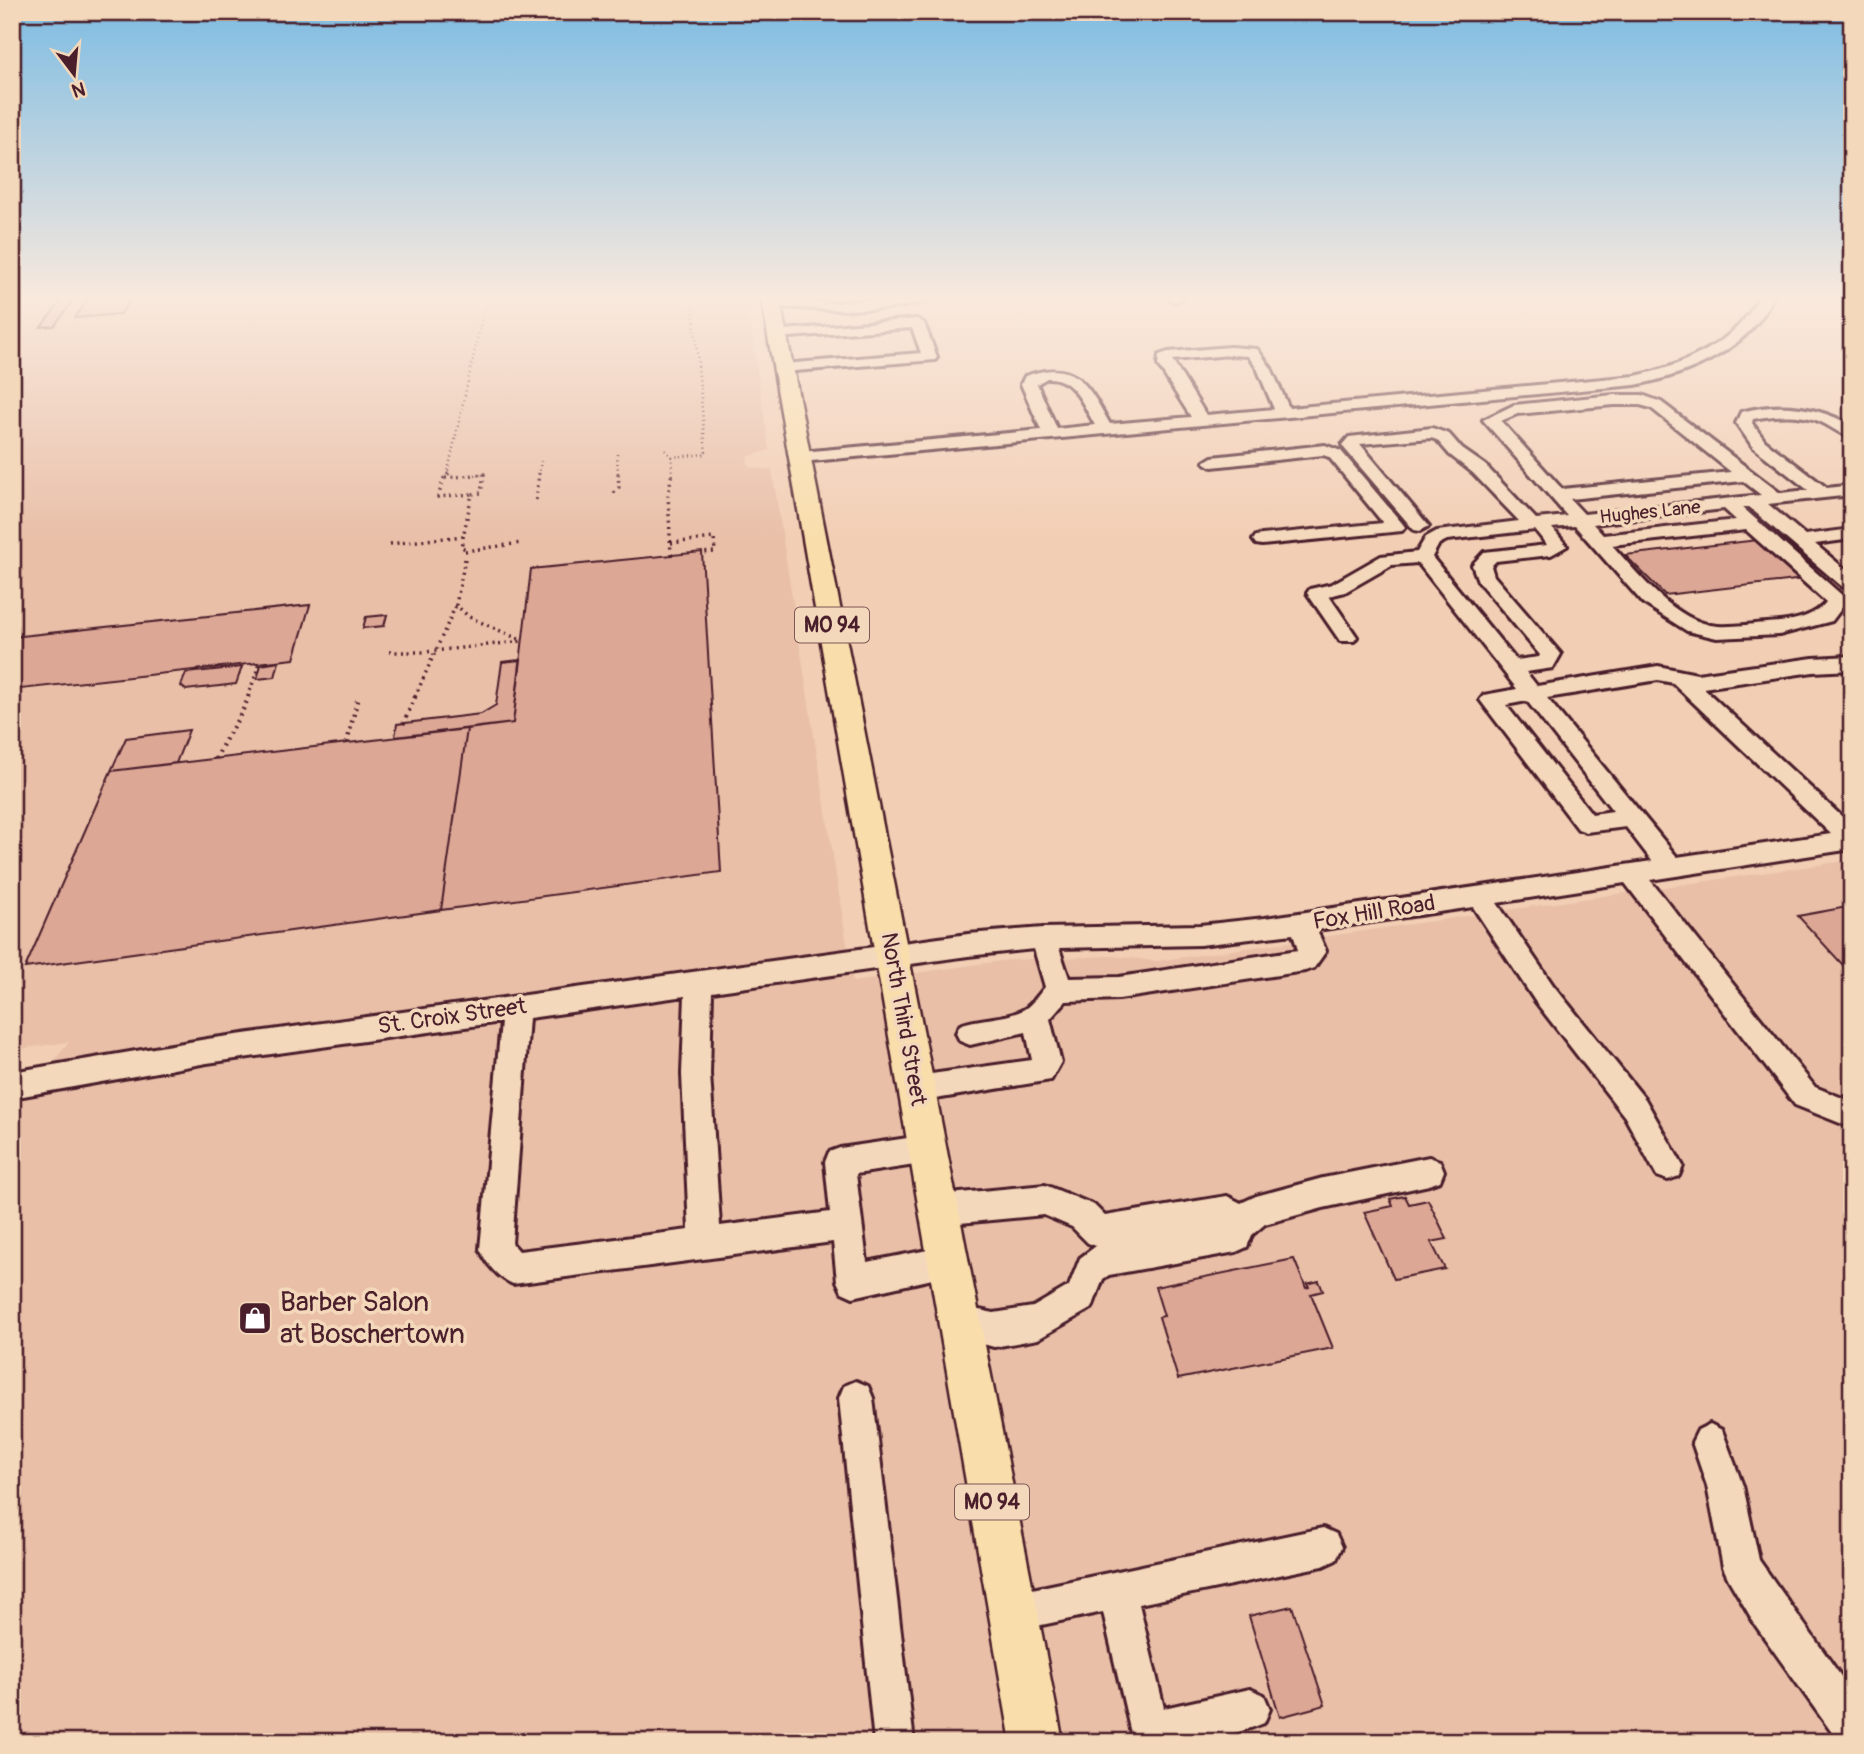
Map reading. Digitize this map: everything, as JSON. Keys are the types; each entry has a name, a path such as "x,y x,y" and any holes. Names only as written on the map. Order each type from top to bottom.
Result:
{"main road":[{"name":"North Third Street","path":"784,378 801,457 1037,1742"}],"street":[{"path":"1032,378 1029,384 1051,434"},
{"path":"1071,378 1105,429"},
{"path":"1173,378 1202,421"},
{"path":"1268,378 1284,414"},
{"path":"801,457 1284,414 1645,378"},
{"path":"1728,504 1837,601 1825,617 1779,629 1717,632 1694,627 1650,599 1491,420 1514,410 1614,400 1642,400 1656,405 1777,499"},
{"path":"1825,494 1759,444 1744,423 1747,415 1776,410 1808,411 1852,433"},
{"path":"1420,526 1350,445 1354,440 1432,433 1443,437 1558,546 1551,550 1491,556 1481,565 1485,577 1551,654 1546,663 1509,667"},
{"path":"1212,462 1325,450 1335,454 1396,527 1386,529 1384,539 1391,547 1423,557 1671,867"},
{"path":"1558,495 1747,475"},
{"name":"Hughes Lane","path":"1262,540 1408,524 1449,534 1852,490"},
{"path":"1754,502 1803,542 1805,548 1852,585"},
{"path":"1597,541 1751,524"},
{"path":"1423,557 1433,541 1449,534"},
{"path":"1803,542 1852,534"},
{"path":"1347,637 1317,593 1338,588 1388,560 1423,557"},
{"path":"1630,818 1586,823 1491,700 1658,673 1679,678 1716,680 1852,663"},
{"path":"1679,678 1852,840"},
{"name":"Fox Hill Road","path":"893,954 1043,938 1200,935 1301,923 1852,840"},
{"path":"1631,873 1805,1096 1845,1112 1852,1111"},
{"path":"1479,896 1544,993 1635,1108 1668,1166"},
{"path":"970,1033 1013,1025 1037,1016 1072,991 1305,960 1312,951 1301,923"},
{"path":"1043,938 1072,991"},
{"name":"St. Croix Street","path":"12,1085 207,1051 893,954"},
{"path":"699,982 696,1074 705,1243"},
{"path":"516,1007 496,1249 513,1268 847,1225"},
{"path":"917,1089 1041,1071 1047,1062 1037,1016"},
{"path":"928,1149 840,1162 853,1281 948,1262"},
{"path":"1100,1246 1237,1236 1241,1224 1256,1211 1323,1193 1429,1171"},
{"path":"939,1210 1045,1200 1083,1216 1100,1246"},
{"path":"959,1322 994,1330 1038,1323 1081,1297 1100,1246"},
{"path":"856,1398 894,1742"},
{"path":"1710,1442 1725,1486 1742,1567 1770,1612 1852,1727"},
{"path":"1013,1612 1323,1547"},
{"path":"1117,1590 1149,1732 1250,1709"}],"path":[{"path":"444,478 484,474 481,493 438,497 444,478 449,474 470,378"},
{"path":"672,457 706,454 699,378"},
{"path":"665,450 672,457 672,482 668,495 671,555"},
{"path":"614,493 619,487 617,454"},
{"path":"536,500 541,461"},
{"path":"472,494 461,547 466,550 521,543"},
{"path":"390,544 463,536"},
{"path":"671,543 714,538 715,552 702,553"},
{"path":"403,724 456,605 464,559"},
{"path":"389,652 523,641 469,617 456,605"},
{"path":"216,759 222,744 242,716 260,662"},
{"path":"347,743 358,697"}],"shaded area":[{"path":"12,378 758,378 769,450 747,457 749,467 772,470 853,982 1008,960 1112,956 1157,961 1852,860 1852,1742 12,1742 12,1175 16,1109 69,1042 12,1050"}],"building":[{"path":"1758,540 1804,579 1665,595 1625,555"},
{"path":"702,552 721,872 441,910 467,729 513,723 531,569"},
{"path":"310,605 294,659 12,690 12,637"},
{"path":"387,615 384,626 363,628 366,617"},
{"path":"521,660 513,723 395,737 397,724 481,714 496,705 502,662"},
{"path":"279,662 275,677 257,679 261,665"},
{"path":"242,667 236,684 186,690 181,686 186,673"},
{"path":"467,729 441,910 25,968 111,771"},
{"path":"189,730 176,763 111,771 126,738"},
{"path":"1847,907 1852,912 1852,975 1798,916"},
{"path":"1405,1196 1409,1204 1428,1200 1447,1239 1431,1242 1445,1269 1394,1279 1364,1212 1393,1206 1390,1199"},
{"path":"1294,1259 1306,1288 1309,1287 1307,1284 1319,1281 1323,1291 1311,1294 1333,1348 1178,1379 1159,1317 1164,1316 1155,1287"},
{"path":"1292,1606 1325,1705 1280,1717 1249,1616"}],"place":[{"name":"Barber Salon at Boschertown","path":"255,1318"}]}
